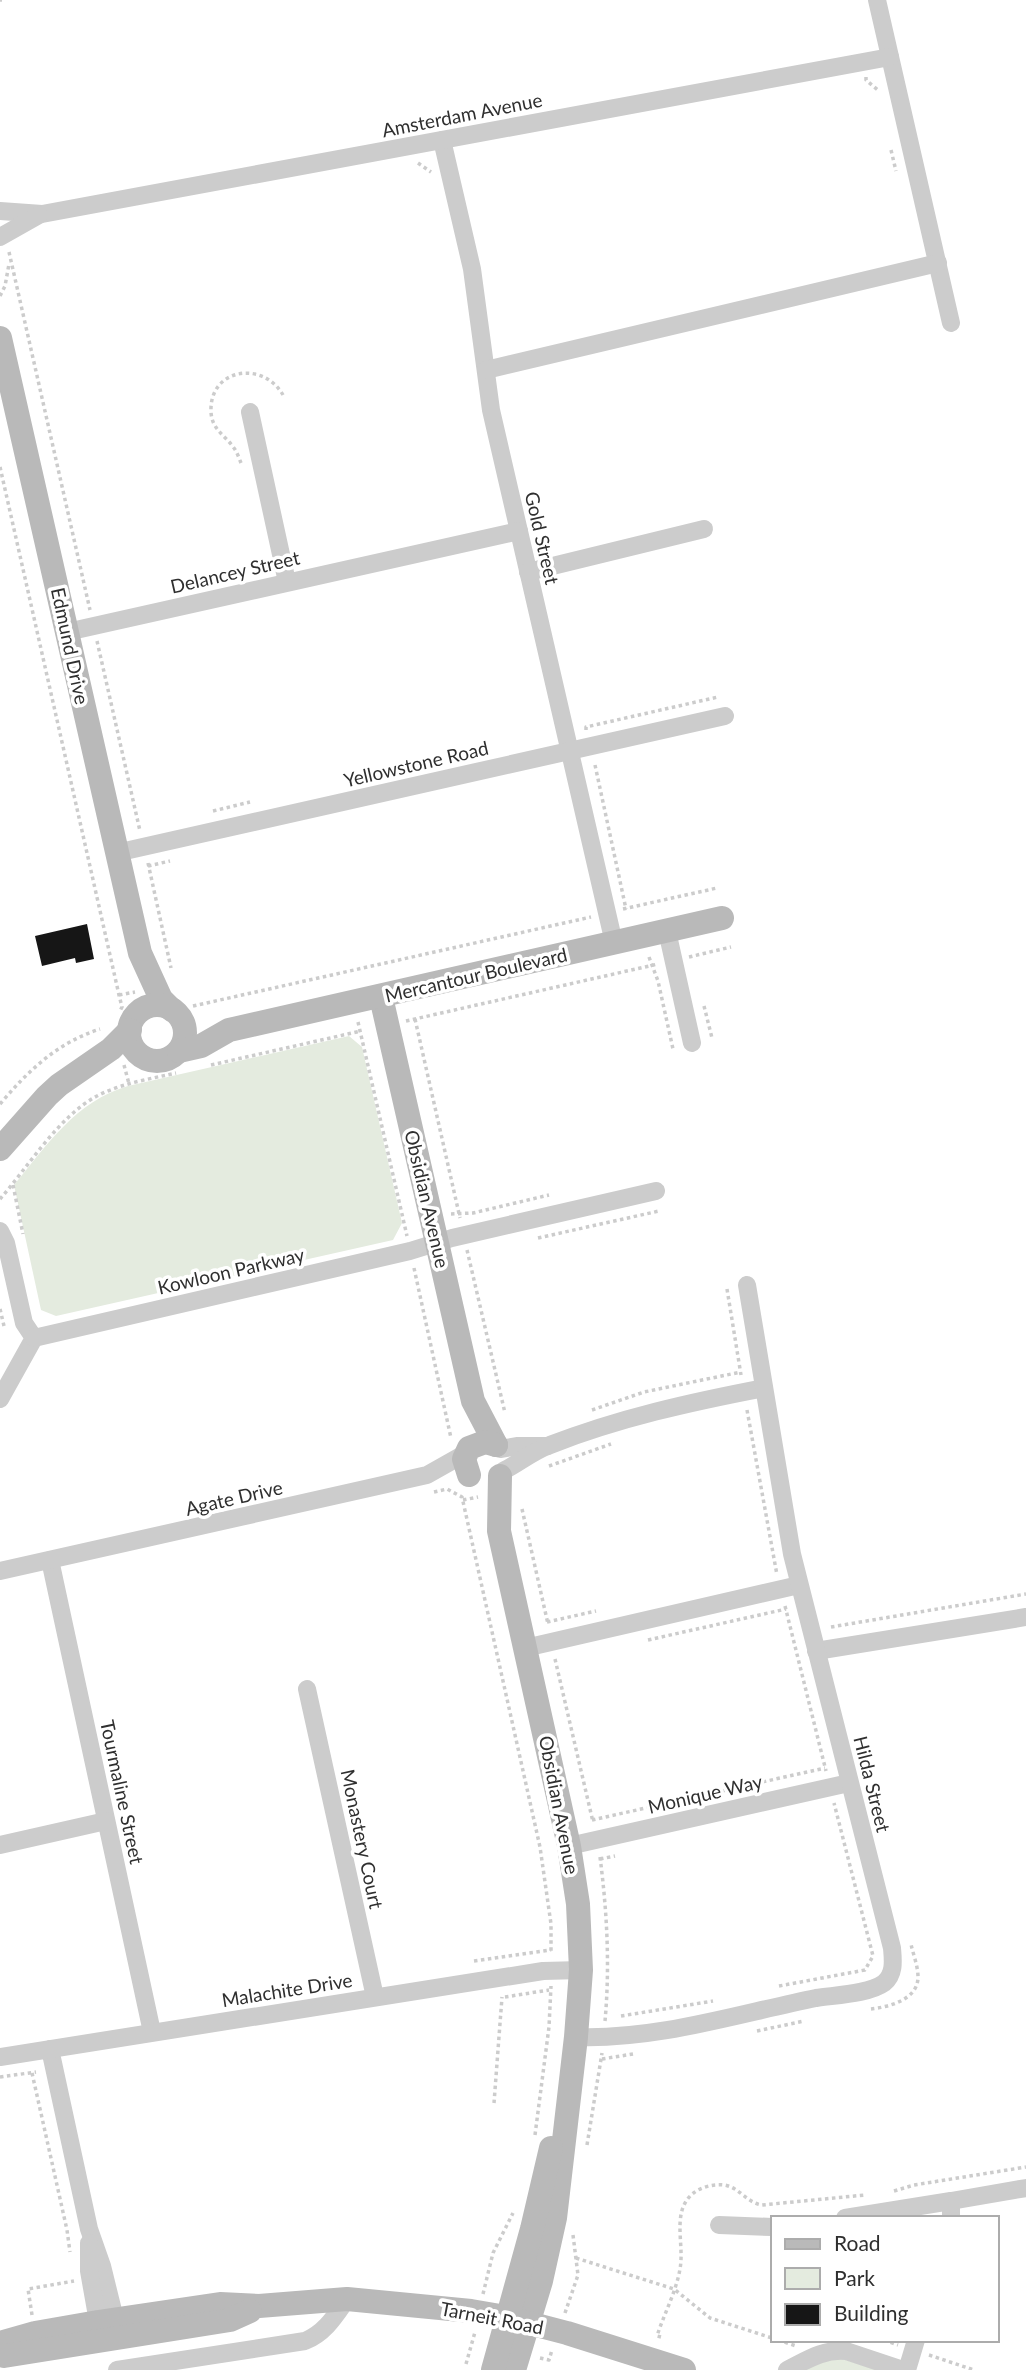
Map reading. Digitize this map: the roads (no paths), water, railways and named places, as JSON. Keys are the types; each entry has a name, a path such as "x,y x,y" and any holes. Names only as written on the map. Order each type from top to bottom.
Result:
{"street":[{"path":"877,0 951,323"},
{"name":"Amsterdam Avenue","path":"0,211 42,214 890,58"},
{"name":"Gold Street","path":"442,140 472,270 491,410 614,943"},
{"name":"Amsterdam Avenue","path":"0,237 42,214"},
{"path":"486,370 938,263"},
{"name":"Edmund Drive","path":"0,338 140,953"},
{"path":"250,412 287,582"},
{"path":"528,572 704,529"},
{"name":"Delancey Street","path":"67,632 519,531"},
{"name":"Yellowstone Road","path":"116,853 725,716"},
{"name":"Mercantour Boulevard","path":"179,1062 229,1030 722,918"},
{"path":"656,933 674,961 692,1043"},
{"path":"90,1065 143,1057 179,1062 185,1029 178,1008 161,999 140,953"},
{"path":"0,1149 47,1096 73,1074 111,1049 127,1020 140,953"},
{"name":"Obsidian Avenue","path":"381,997 473,1401 499,1460 499,1531 569,1846 578,1904 581,1970 565,2146 555,2218 541,2281 517,2320"},
{"path":"127,1020 149,1007 178,1008"},
{"name":"Mercantour Boulevard","path":"178,1008 186,1020 229,1030"},
{"path":"127,1020 132,1045 143,1057"},
{"name":"Kowloon Parkway","path":"34,1338 656,1191"},
{"path":"0,1231 6,1243 24,1323 34,1338 0,1399"},
{"name":"Hilda Street","path":"576,2037 603,2038 703,2023 820,1997 871,1989 889,1978 893,1962 892,1948 789,1539 747,1285"},
{"path":"499,1460 485,1441 465,1460 484,1483 499,1460 518,1446 548,1446 640,1415 764,1388"},
{"name":"Obsidian Avenue","path":"473,1401 465,1460 499,1531"},
{"name":"Agate Drive","path":"0,1571 427,1475 465,1460"},
{"name":"Tourmaline Street","path":"50,1560 152,2032"},
{"path":"525,1648 799,1585"},
{"path":"816,1651 1026,1617"},
{"name":"Monastery Court","path":"307,1689 375,1997"},
{"name":"Monique Way","path":"569,1846 849,1783"},
{"path":"0,1844 106,1821"},
{"name":"Malachite Drive","path":"0,2057 543,1971 581,1970"},
{"path":"50,2049 89,2229 102,2266 108,2330"},
{"path":"869,2216 951,2209 1026,2189"},
{"path":"719,2225 771,2227"},
{"path":"89,2229 82,2280 108,2330"},
{"path":"117,2370 305,2341 327,2326 346,2299"},
{"name":"Tarneit Road","path":"0,2343 35,2333 230,2320 259,2306 346,2299 479,2312 559,2331 637,2362 684,2370"},
{"path":"493,2370 517,2320"},
{"path":"514,2370 517,2320"},
{"name":"Tarneit Road","path":"0,2357 108,2330"},
{"path":"787,2370 818,2354 836,2350 905,2370 915,2342"}]}
